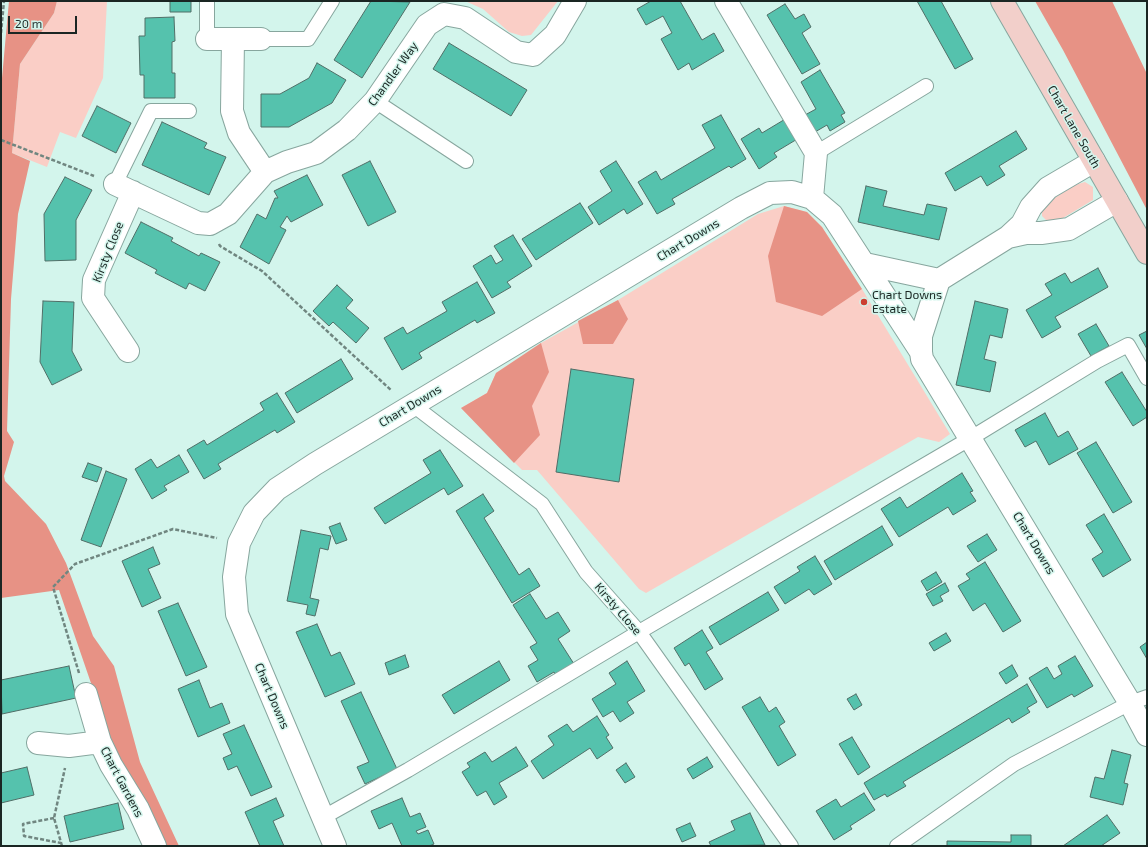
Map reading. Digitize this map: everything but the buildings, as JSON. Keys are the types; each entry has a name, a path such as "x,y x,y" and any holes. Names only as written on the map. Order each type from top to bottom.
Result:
{"street":[{"name":"Chandler Way","path":"210,224 228,214 265,172 286,162 316,153 347,130 376,101 426,25 444,14 465,18 516,52 533,55 555,35 575,1"},
{"path":"726,1 816,153 812,198"},
{"name":"Chart Lane South","path":"1002,1 1147,253"},
{"path":"207,39 261,39"},
{"path":"233,39 232,111 239,133 265,172"},
{"path":"865,264 939,280 1008,237 1022,224 1030,207 1048,188 1094,161"},
{"path":"124,188 198,223 210,224"},
{"name":"Kirsty Close","path":"124,188 94,280 93,298 128,352"},
{"name":"Chart Downs","path":"335,846 237,614 234,578 239,543 254,513 277,489 413,404 741,208 770,193 792,192 812,198 832,215 921,352"},
{"path":"1008,237 1026,233 1041,234 1069,228 1117,201"},
{"name":"Chart Downs","path":"939,280 921,336 922,360 1138,700 1147,735"},
{"name":"Chart Gardens","path":"86,694 100,742 138,809 155,846"},
{"path":"38,743 69,746 100,742"}],"lane":[{"path":"206,1 207,39"},
{"path":"261,39 308,39 332,1"},
{"path":"816,153 926,86"},
{"path":"376,101 466,161"},
{"path":"124,188 151,111 189,111"},
{"path":"322,818 408,770 638,632 971,438 1097,361 1128,345 1147,378"},
{"name":"Kirsty Close","path":"413,404 542,504 586,572 638,632 791,846"},
{"path":"897,846 1014,764 1138,700"}],"path":[{"path":"1,33 4,1"},
{"path":"1,140 124,188"},
{"path":"210,224 220,246 262,270 396,394 413,404"},
{"path":"86,694 53,587 75,564 173,529 239,543"},
{"path":"54,818 23,824 24,836 62,845 54,818 69,746"}],"shaded area":[{"path":"9,1 57,1 54,13 20,64 12,153 30,161 18,214 11,299 7,431 14,442 4,476 5,481 46,524 66,563 93,636 114,666 140,762 179,846 163,846 144,802 117,753 104,721 59,590 1,598 1,89"},
{"path":"57,1 107,1 103,78 76,138 60,132 47,167 12,153 20,64 54,13"},
{"path":"465,1 558,1 531,35 522,36 509,32 483,9"},
{"path":"1035,1 1112,1 1147,74 1147,210 1063,50"},
{"path":"1085,182 1093,187 1093,200 1058,221 1050,223 1042,216 1042,210 1048,202 1075,185"},
{"path":"784,206 807,212 822,227 862,289 950,434 939,442 918,437 646,593 639,589 537,470 522,470 461,408 487,393 496,373 541,343 618,300 758,214"},
{"path":"784,206 807,212 822,227 862,289 822,316 776,302 768,256"},
{"path":"618,300 628,319 613,344 583,344 578,321"},
{"path":"541,343 549,372 532,406 540,435 514,463 461,408 487,393 496,373"}],"place":[{"name":"Chart Downs Estate","path":"864,302"}]}
